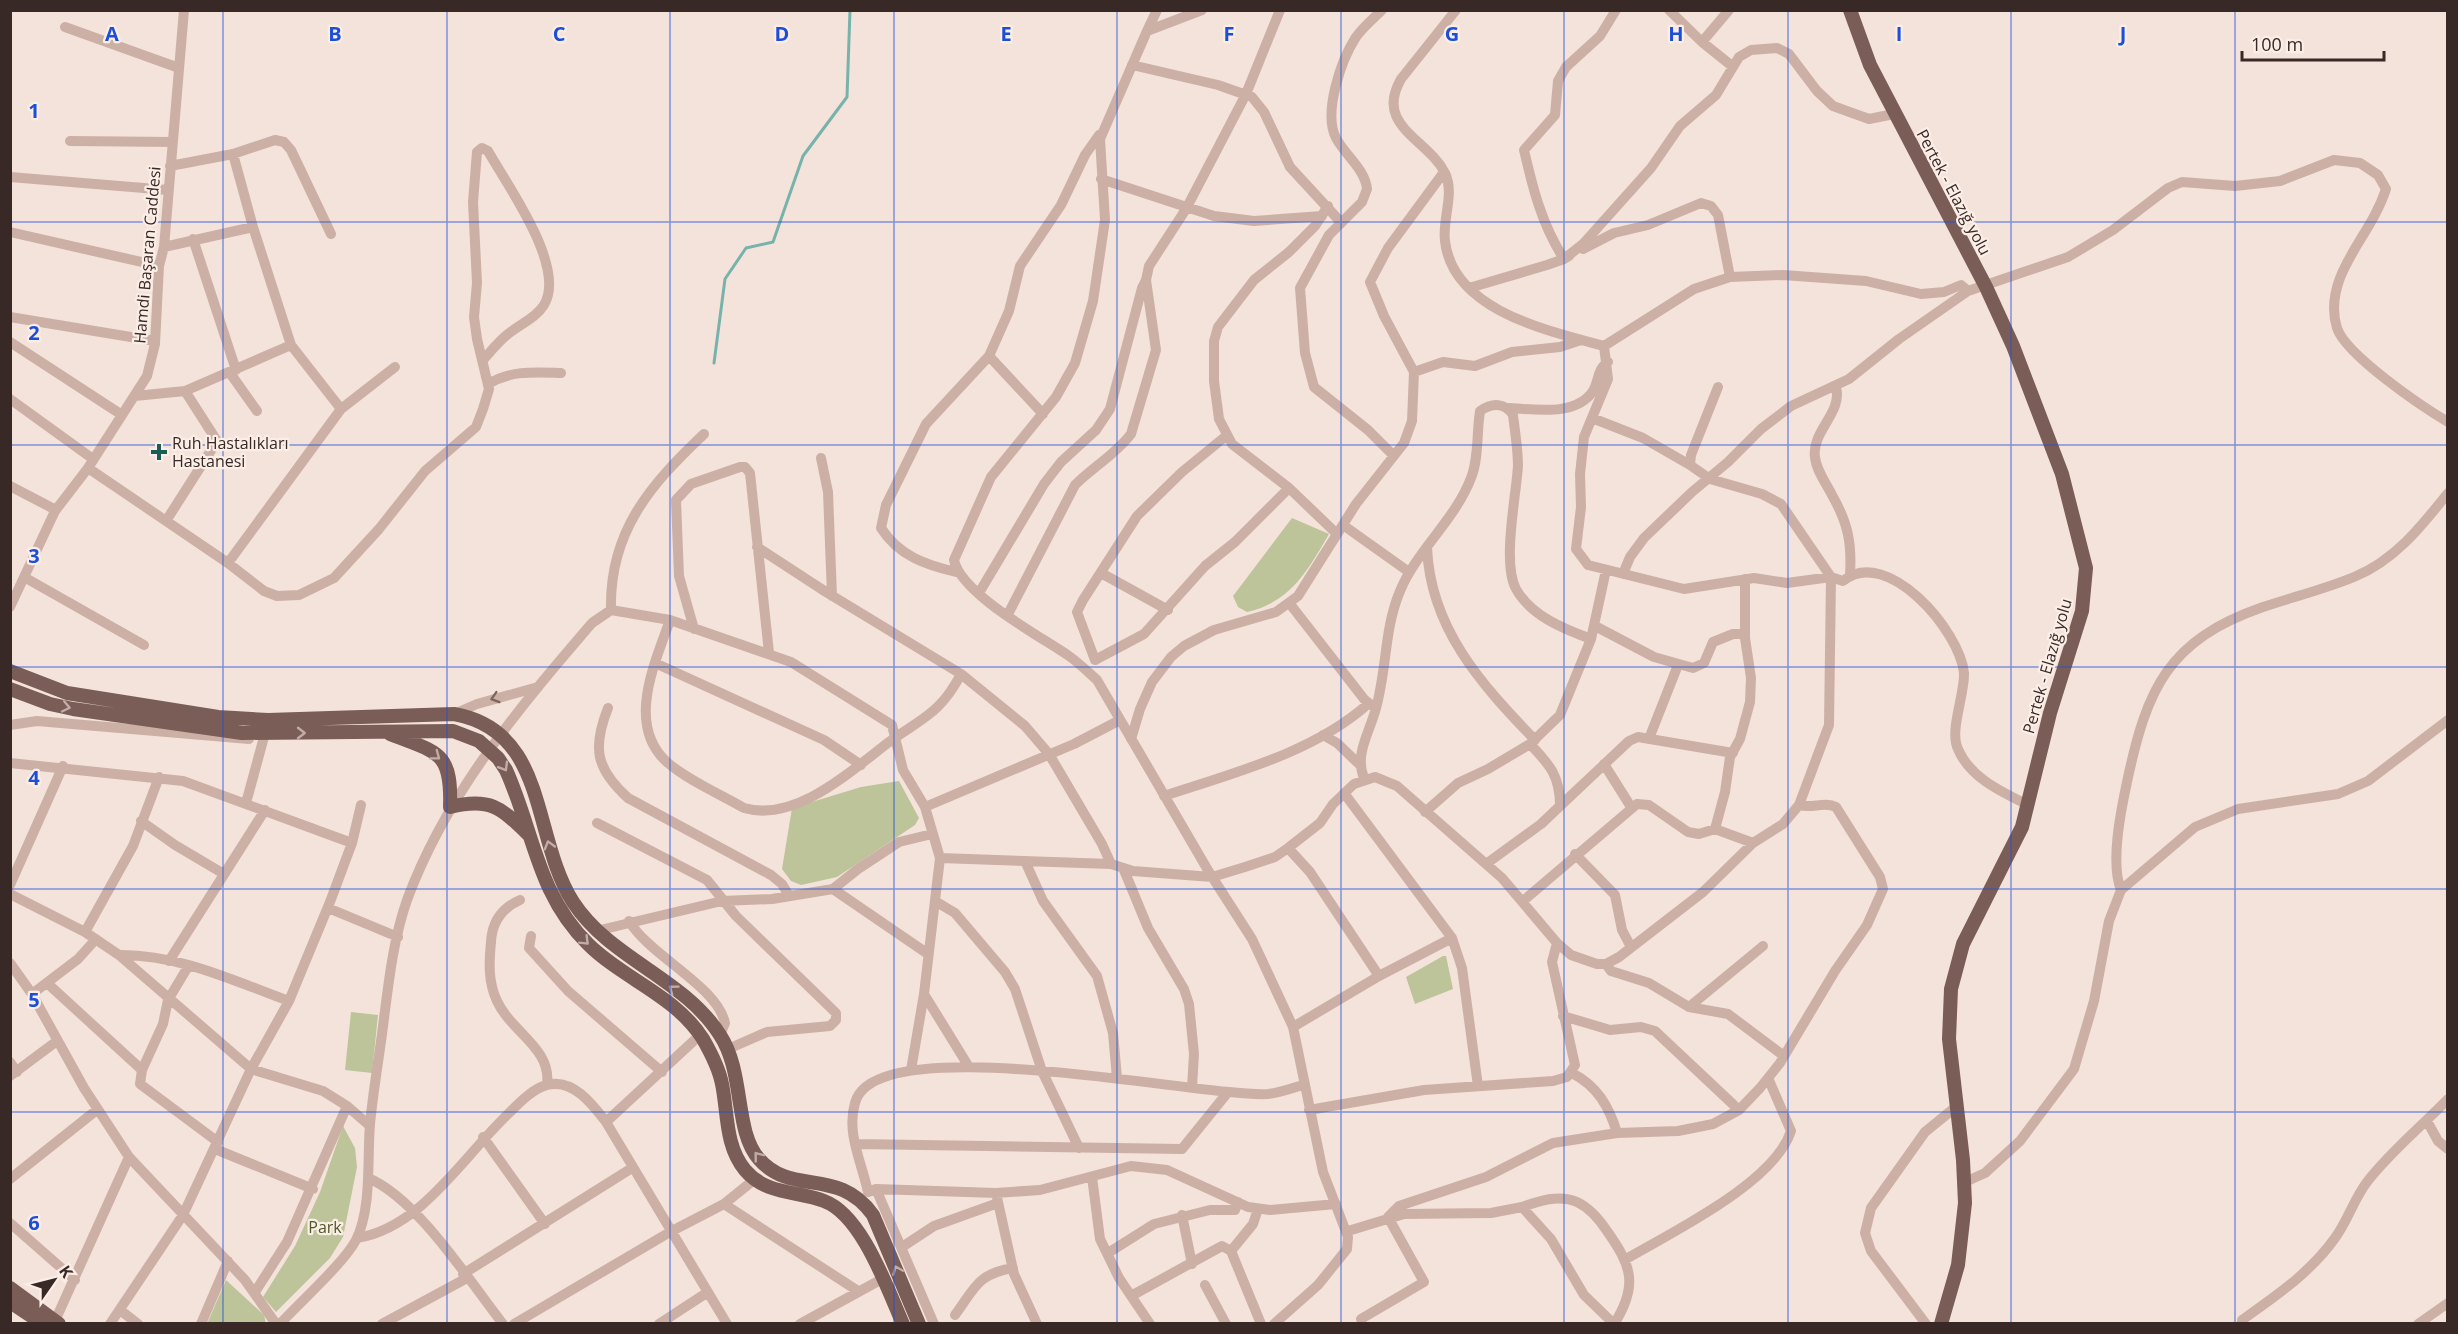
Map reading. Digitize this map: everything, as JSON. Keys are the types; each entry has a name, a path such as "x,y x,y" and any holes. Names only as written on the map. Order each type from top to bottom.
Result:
{"main road":[{"name":"Pertek - Elazığ yolu","path":"1850,10 1860,42 1894,114 1986,287 2043,421 2076,521 2086,568 2082,611 2050,713 2028,805 2015,845 1973,922 1956,967 1948,1017 1965,1182 1962,1244 1955,1279 1941,1323"},
{"path":"10,671 48,687 95,699 218,717 265,731 454,714 483,722 501,733 524,764 552,857 581,913 596,931 698,1008 720,1035 735,1066 748,1141 759,1159 785,1176 868,1193 873,1215 920,1323"},
{"path":"10,689 50,704 73,709 217,731 453,731 473,738 489,749 506,770 545,884 576,932 602,957 673,1006 700,1035 722,1082 732,1146 742,1166 754,1179 780,1191 824,1201 844,1213 859,1231 903,1323"},
{"path":"385,732 422,747 437,755 446,764 451,777 450,807 469,802 485,802 508,816 530,836"},
{"path":"10,1288 53,1323"},
{"path":"10,1302 53,1323"}],"street":[{"name":"Hamdi Başaran Caddesi","path":"10,607 56,510 90,464 147,376 155,341 159,266 164,247 184,10"},
{"path":"1157,10 1103,130 1085,155 1060,205 1020,266 1009,311 988,356 926,424 886,506 881,528 890,542 926,565 957,572 1007,616 1087,671 1108,696 1164,796 1252,939 1293,1027 1303,1085 1323,1172 1348,1231 1347,1249 1318,1286 1279,1322"},
{"path":"1147,31 1202,10"},
{"path":"979,593 1044,484 1061,462 1096,430 1110,409 1149,266 1186,209 1246,94 1280,10"},
{"path":"1382,10 1353,43 1338,78 1332,108 1332,128 1336,138 1363,175 1367,189 1362,202 1329,235 1300,288 1305,353 1314,387 1368,430 1393,455"},
{"path":"1456,10 1401,79 1393,100 1397,119 1444,172 1449,188 1444,242 1454,268 1469,288 1504,314 1604,346 1694,289 1730,277 1790,276 1866,281 1922,294 1944,292 1961,285 1968,291"},
{"path":"1564,259 1554,243 1533,195 1524,150 1555,115 1558,81 1566,67 1600,36 1616,10"},
{"path":"1669,10 1702,42 1732,66"},
{"path":"1702,42 1729,10"},
{"path":"65,27 179,68"},
{"path":"1564,259 1595,232 1651,168 1680,126 1716,95 1739,57 1751,50 1777,48 1789,54 1817,91 1833,106 1869,119 1894,114"},
{"path":"1132,65 1246,94 1264,112 1295,174 1325,211 1341,223"},
{"path":"957,572 954,560 991,477 1010,450 1043,414 1075,363 1093,301 1105,220 1099,151 1103,130"},
{"path":"170,166 233,154 275,140 284,142 291,150 332,234"},
{"path":"70,141 173,142"},
{"path":"10,399 90,464 264,591 276,596 299,595 334,578 379,529 425,471 476,428 488,384 477,339 474,316 477,283 473,202 477,152 482,148 488,151 543,246 548,280 548,295 544,306 502,339 483,360"},
{"path":"233,154 291,345 341,408"},
{"path":"1623,573 1630,557 1644,538 1776,416 1791,406 1836,387 1968,291 1986,287 2068,257 2113,231 2168,188 2182,182 2235,186 2280,181 2334,160 2360,163 2378,175 2386,189 2379,213 2340,277 2333,303 2337,328 2348,346 2379,373 2448,422"},
{"path":"1131,740 1140,709 1152,682 1184,646 1214,630 1263,616 1290,604 1305,588 1340,529 1404,443 1412,421 1414,372 1384,316 1370,282 1388,248 1444,172"},
{"path":"10,177 168,190"},
{"path":"1101,179 1186,209 1214,216 1254,221 1325,211"},
{"path":"1469,288 1564,259 1614,233 1648,225 1701,203 1711,206 1718,215 1730,277"},
{"path":"1325,211 1289,252 1254,280 1215,334 1214,381 1217,410 1226,436 1239,452 1340,529 1409,572"},
{"path":"164,247 253,226"},
{"path":"10,232 159,266"},
{"path":"193,239 233,371 257,411"},
{"path":"1007,616 1075,485 1092,468 1123,445 1131,434 1156,350 1146,280"},
{"path":"10,317 155,341"},
{"path":"1414,372 1443,362 1475,366 1512,352 1560,347 1581,340"},
{"path":"10,342 122,415"},
{"path":"135,396 185,391 291,345"},
{"path":"1604,346 1608,362 1608,379 1584,437 1576,549 1588,565 1684,589 1745,579 1787,583 1831,577 1843,581 1850,575 1875,574 1892,579 1932,609 1955,647 1964,672 1956,732 1957,748 1967,765 1993,787 2028,805"},
{"path":"988,356 1043,414"},
{"path":"1364,778 1360,765 1361,752 1388,628 1409,572 1462,497 1472,476 1480,411 1493,404 1508,408 1551,410 1575,405 1593,391 1601,368 1608,362"},
{"path":"228,563 341,408 395,367"},
{"path":"488,384 503,376 520,372 561,373"},
{"path":"1690,465 1691,455 1718,387"},
{"path":"1836,387 1836,401 1816,442 1815,458 1841,512 1850,538 1850,575"},
{"path":"166,521 217,441 185,391"},
{"path":"1508,408 1514,415 1518,464 1510,571 1515,588 1530,608 1566,630 1591,639"},
{"path":"1592,418 1643,438 1710,479 1762,494 1781,504 1831,577 1828,725 1799,805 1783,824 1753,843 1703,892 1605,964"},
{"path":"611,610 610,583 617,553 648,491 704,434"},
{"path":"1095,660 1077,612 1114,548 1137,516 1182,472 1226,436"},
{"path":"821,458 828,492 832,596"},
{"path":"694,629 679,576 675,506 679,494 691,484 740,466 745,467 750,473 769,653"},
{"path":"11,487 56,510"},
{"path":"1087,671 1095,660 1144,634 1168,610 1204,566 1235,542 1289,488"},
{"path":"2121,890 2116,871 2122,804 2156,686 2173,662 2194,642 2217,627 2260,608 2354,577 2378,564 2418,532 2448,493"},
{"path":"1427,546 1428,572 1449,633 1476,675 1552,768 1560,787 1560,806"},
{"path":"757,547 960,674 1025,726 1048,754 1102,844 1111,864"},
{"path":"1425,812 1458,783 1488,769 1532,742 1560,715 1591,639 1606,570"},
{"path":"1101,573 1168,610"},
{"path":"24,577 144,645"},
{"path":"1715,829 1732,753 1740,739 1750,702 1751,678 1745,634 1745,579"},
{"path":"1290,604 1372,707"},
{"path":"10,963 32,994 57,1041 129,1157 228,1261 278,1323 351,1248 357,1238 368,1178 370,1126 391,966 407,902 450,807 489,749 538,687 592,623 611,610 670,620 769,653 811,672 884,717 892,725 903,770 925,807 940,858 924,994 911,1070"},
{"path":"670,620 655,663 645,716 652,742 669,764 744,808 767,812 779,810 833,784 931,714 948,696 960,674"},
{"path":"1595,626 1654,657 1693,668 1704,663 1713,642 1733,634 1745,634"},
{"path":"655,663 824,740 861,765"},
{"path":"1650,736 1678,665"},
{"path":"454,714 477,704 538,687"},
{"path":"1164,796 1269,760 1323,735 1372,707"},
{"path":"608,708 599,731 598,753 604,770 613,784 628,798 771,875 782,884 789,896"},
{"path":"925,807 1120,720"},
{"path":"1965,1182 1985,1173 2020,1141 2074,1069 2094,1000 2109,921 2121,890 2195,827 2238,809 2338,794 2368,781 2448,720"},
{"path":"10,725 54,722 222,739 265,731 246,802"},
{"path":"1323,735 1337,743 1360,765"},
{"path":"1486,864 1541,824 1629,741 1638,736 1650,736 1732,753"},
{"path":"1604,764 1630,807"},
{"path":"12,766 63,766 183,781 246,802 352,843"},
{"path":"10,885 63,766"},
{"path":"85,932 133,846 159,777"},
{"path":"940,858 1111,864 1124,870 1212,877 1275,857 1320,822 1344,793 1364,778 1375,777 1396,786 1486,864 1523,901 1557,943 1578,959 1605,964 1611,971 1649,983 1689,1007 1728,1014 1784,1056"},
{"path":"1344,793 1452,938 1462,968 1478,1086"},
{"path":"1523,901 1630,807 1637,804 1649,805 1688,832 1699,834 1715,829 1753,843"},
{"path":"1388,1217 1399,1206 1486,1177 1553,1143 1617,1133 1678,1131 1713,1124 1738,1110 1768,1078 1784,1056 1835,971 1867,925 1883,889 1880,877 1836,807 1827,804 1809,807 1799,805"},
{"path":"110,1323 183,1215 251,1070 289,1001 352,843 361,805"},
{"path":"169,961 265,810"},
{"path":"141,821 175,845 224,874"},
{"path":"597,824 707,880 722,902 833,1007 836,1016 830,1026 767,1032 728,1049"},
{"path":"596,931 629,921 722,902 789,896 833,889 899,842 933,834"},
{"path":"1288,848 1310,872 1379,976"},
{"path":"1575,854 1615,895 1622,930 1631,947"},
{"path":"1025,861 1043,901 1097,976 1113,1033 1117,1078"},
{"path":"1124,870 1148,928 1184,989 1189,1004 1194,1054 1192,1087"},
{"path":"833,889 928,954"},
{"path":"10,894 85,932 119,955 251,1070 323,1091 370,1126"},
{"path":"520,900 501,913 493,929 490,978 502,1011 544,1057 548,1074 547,1085"},
{"path":"935,901 955,913 1005,972 1023,1006 1042,1071 1079,1148"},
{"path":"328,908 398,937"},
{"path":"629,921 644,941 687,976 717,1007 724,1023 720,1035"},
{"path":"531,936 529,948 568,991 662,1072"},
{"path":"1293,1027 1379,976 1452,938"},
{"path":"32,994 78,959 96,939"},
{"path":"1309,1110 1390,1095 1553,1081 1572,1073 1575,1065 1574,1058 1552,962 1557,943"},
{"path":"1689,1007 1763,946"},
{"path":"119,955 140,955 189,965 289,1001"},
{"path":"189,965 168,1000 163,1024 142,1070 140,1080 142,1087 216,1146 313,1189"},
{"path":"47,983 142,1070"},
{"path":"924,994 969,1067"},
{"path":"1563,1016 1610,1030 1641,1027 1655,1031 1738,1110"},
{"path":"606,1122 700,1035"},
{"path":"10,1062 14,1074 57,1041"},
{"path":"934,1323 902,1247 868,1193 852,1129 855,1101 862,1091 881,1076 911,1070 969,1067 1117,1078 1228,1092 1269,1094 1303,1085"},
{"path":"1572,1073 1585,1081 1601,1097 1617,1133"},
{"path":"1626,1259 1722,1203 1761,1173 1791,1131 1768,1078"},
{"path":"357,1238 372,1234 414,1213 433,1196 483,1137 514,1107 547,1085 564,1087 584,1096 606,1122 670,1232 727,1323"},
{"path":"856,1144 1182,1149 1228,1092"},
{"path":"2242,1323 2300,1278 2315,1263 2336,1237 2365,1184 2448,1099"},
{"path":"1926,1323 1870,1251 1864,1233 1871,1208 1925,1132 1957,1106"},
{"path":"255,1292 287,1242 313,1189 347,1107"},
{"path":"10,1179 98,1108"},
{"path":"2427,1121 2438,1141 2448,1149"},
{"path":"483,1137 545,1224"},
{"path":"53,1323 75,1280 129,1157"},
{"path":"844,1213 868,1193 997,1198 1040,1190 1131,1166 1167,1170 1258,1209 1336,1204"},
{"path":"382,1323 465,1276 632,1168"},
{"path":"1092,1176 1100,1239 1119,1278 1150,1323"},
{"path":"368,1178 380,1183 429,1228 503,1323"},
{"path":"514,1323 670,1232 724,1204 754,1179"},
{"path":"1348,1231 1404,1214 1491,1213 1556,1197 1576,1201 1596,1215 1630,1268 1625,1307 1614,1323 1584,1295 1551,1239 1522,1207"},
{"path":"902,1247 934,1226 997,1198"},
{"path":"997,1198 1013,1269 1037,1323"},
{"path":"1108,1253 1154,1224 1182,1215 1210,1210 1235,1210 1238,1202"},
{"path":"724,1204 858,1291"},
{"path":"1231,1251 1253,1224 1258,1209"},
{"path":"1182,1215 1192,1264"},
{"path":"1361,1319 1424,1282 1388,1217"},
{"path":"10,1223 75,1280"},
{"path":"1131,1296 1192,1264 1222,1245 1231,1251 1261,1323"},
{"path":"201,1323 228,1261"},
{"path":"955,1315 982,1278 991,1272 1013,1269"},
{"path":"800,1323 882,1279"},
{"path":"1205,1285 1226,1323"},
{"path":"659,1323 708,1292"},
{"path":"2418,1323 2448,1303"},
{"path":"120,1310 138,1323"}],"green space":[{"path":"1292,518 1329,534 1297,583 1275,601 1247,612 1238,607 1233,596"},
{"path":"899,781 919,818 915,825 837,877 801,885 791,881 782,869 792,808 861,787"},
{"path":"1446,956 1453,989 1415,1004 1406,977"},
{"path":"351,1012 378,1015 372,1073 345,1070"},
{"name":"Park","path":"343,1126 355,1148 357,1167 343,1237 330,1258 276,1312 263,1297 295,1246 320,1192"},
{"path":"226,1280 264,1315 266,1324 207,1324"}],"waterway":[{"path":"714,363 725,279 746,248 773,242 803,156 847,97 850,10"}],"place":[{"name":"Ruh Hastalıkları Hastanesi","path":"159,452"}]}
